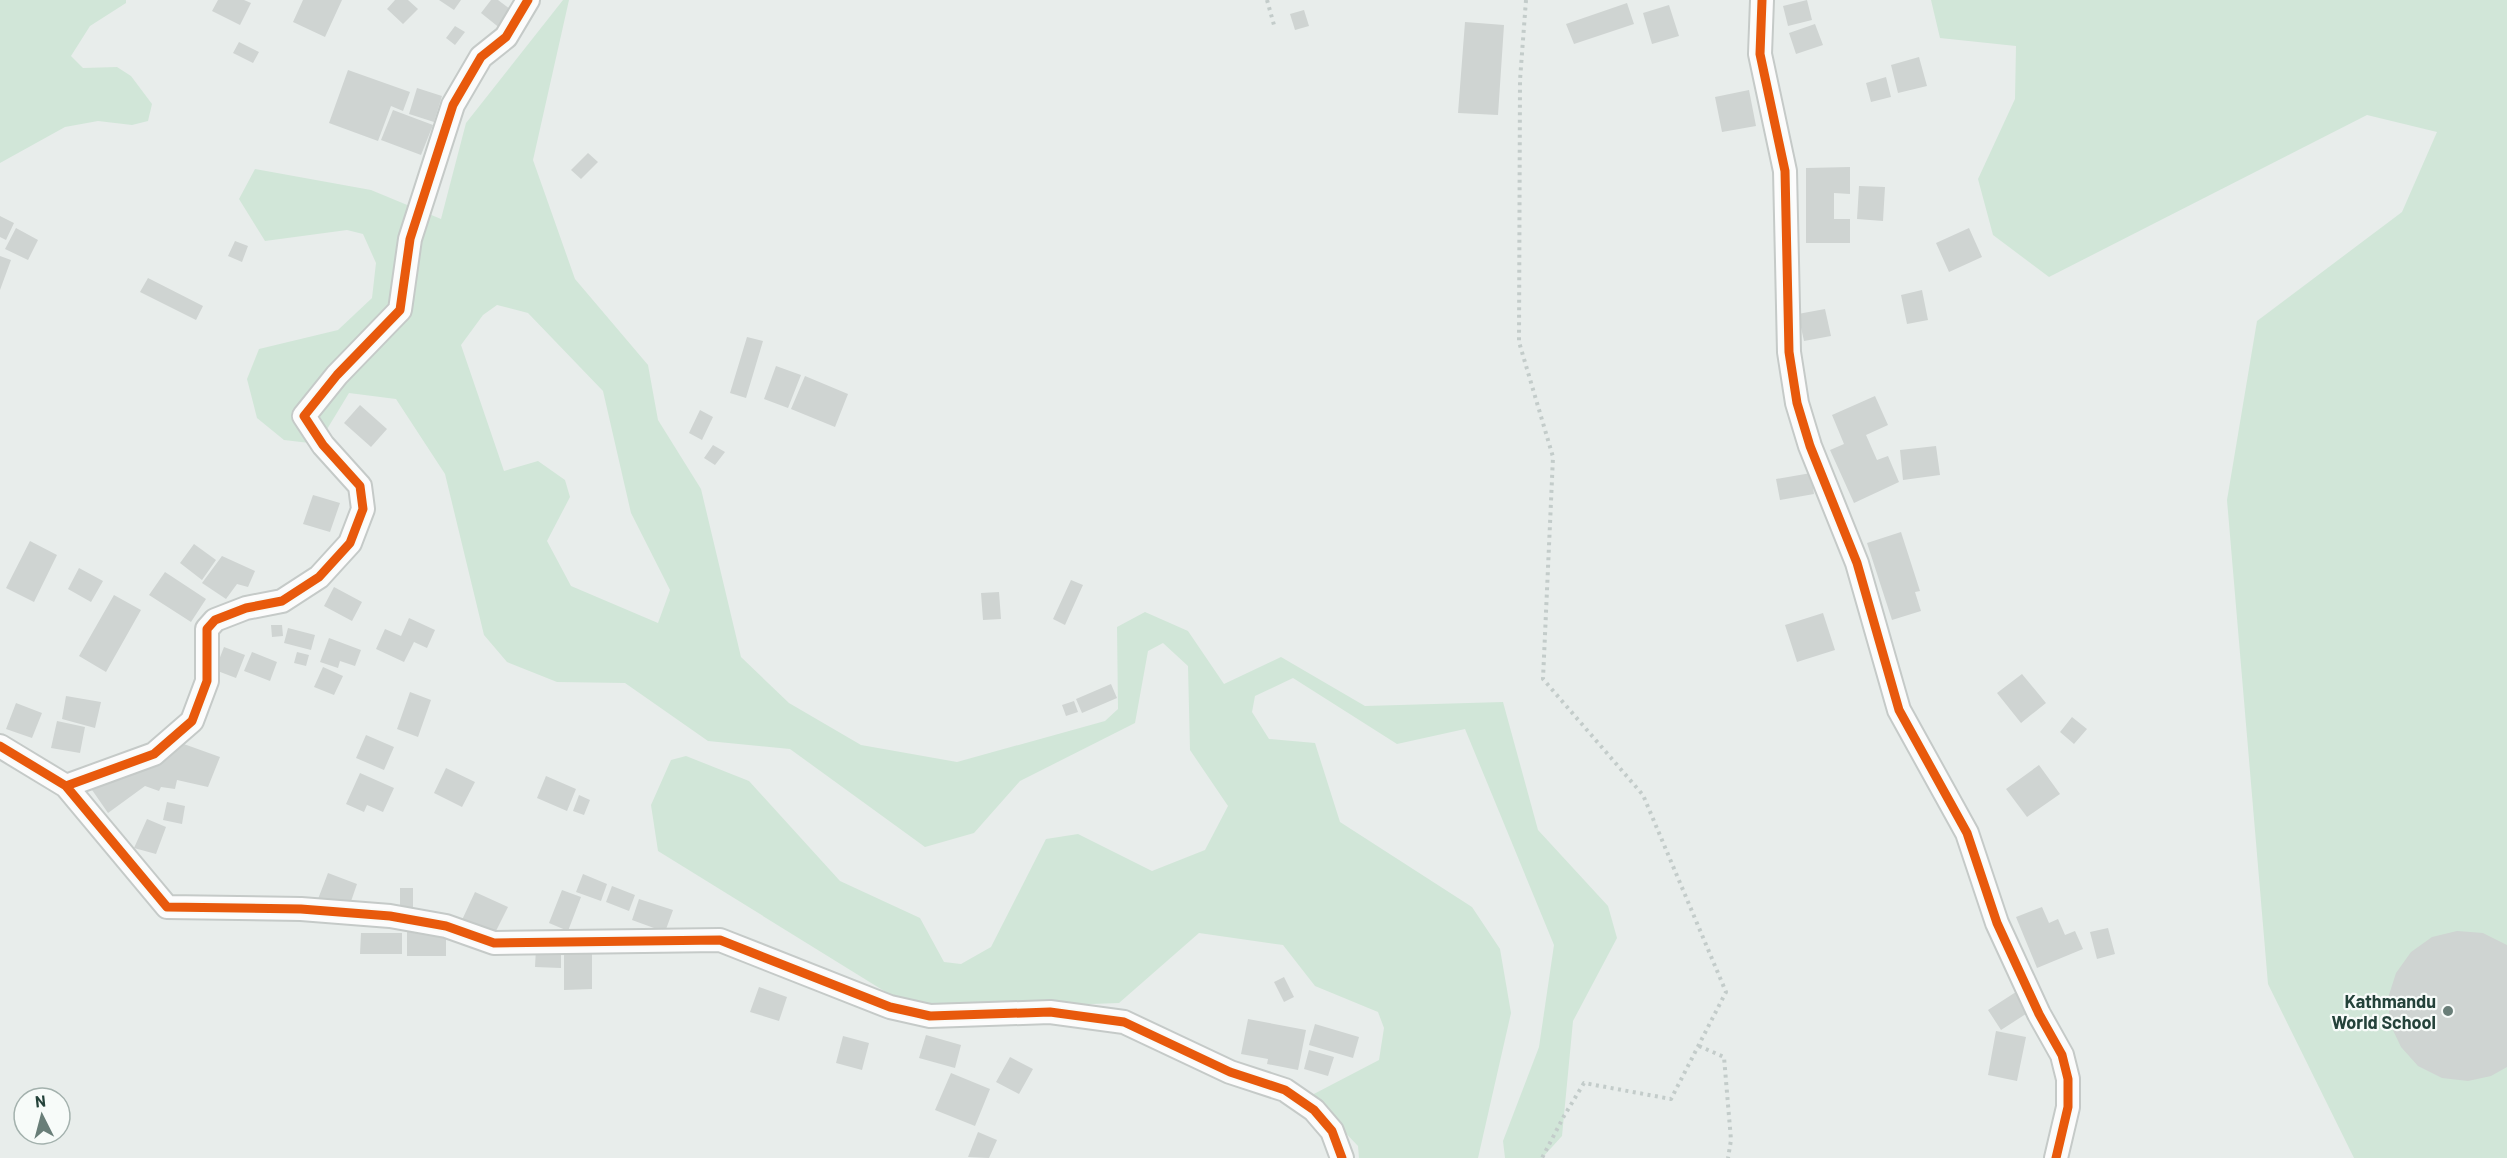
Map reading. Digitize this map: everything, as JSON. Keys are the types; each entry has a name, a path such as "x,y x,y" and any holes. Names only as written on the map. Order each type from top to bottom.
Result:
{"street":[{"path":"66,786 154,754 192,721 207,681 207,629 215,620 246,608 282,601 319,576 350,543 363,510 360,486 324,445 304,416 337,375 400,310 410,239 453,105 480,57 506,37 528,0"},
{"path":"1761,0 1760,54 1785,171 1790,352 1797,403 1810,446 1857,563 1899,710 1967,833 1997,923 2039,1014 2062,1055 2068,1080 2068,1107 2056,1158"},
{"path":"0,746 66,786 167,908 301,909 390,916 446,926 494,943 720,940 890,1006 930,1016 1050,1012 1124,1022 1230,1072 1285,1090 1314,1110 1332,1131 1342,1158"}],"path":[{"path":"1267,0 1274,26"},
{"path":"1526,0 1520,80 1519,342 1553,457 1544,680 1643,795 1726,992 1671,1099 1584,1083 1542,1158"},
{"path":"1699,1046 1724,1057 1731,1140 1728,1158"}],"green space":[{"path":"0,0 126,0 126,3 90,26 71,56 83,68 117,67 131,76 152,104 148,121 132,125 98,121 65,127 0,163"},
{"path":"563,0 569,0 533,160 575,279 648,365 658,420 701,489 741,657 789,703 861,745 957,762 1105,721 1118,709 1117,627 1145,612 1188,631 1224,684 1281,657 1365,706 1503,702 1538,830 1608,906 1617,938 1573,1021 1562,1136 1542,1158 1505,1158 1503,1141 1539,1047 1554,945 1465,729 1397,744 1293,678 1255,696 1252,712 1269,739 1315,743 1340,822 1472,907 1500,949 1511,1013 1478,1158 1359,1158 1358,1146 1310,1096 1379,1060 1384,1028 1378,1012 1315,986 1283,945 1199,933 1119,1003 952,1009 889,994 658,851 651,805 671,760 686,756 749,781 840,881 920,918 944,962 961,964 991,947 1046,839 1078,834 1152,871 1205,850 1228,806 1190,750 1188,666 1163,643 1148,651 1135,723 1020,781 974,833 925,847 790,749 708,741 625,683 557,682 507,662 484,635 445,474 396,399 349,393 318,444 284,440 257,418 247,379 259,349 338,330 372,298 376,263 363,234 347,230 265,241 239,199 255,169 371,190 441,219 466,123","holes":["497,305 528,313 603,391 631,513 670,590 658,623 571,586 547,541 570,497 565,480 538,461 504,471 461,345 483,315"]},
{"path":"1931,0 2507,0 2507,1158 2354,1158 2268,984 2227,500 2257,321 2402,212 2437,132 2367,115 2049,277 1993,235 1978,179 2015,99 2016,46 1940,38"}],"building":[{"path":"218,0 244,0 251,3 240,25 212,11"},
{"path":"303,0 342,0 325,37 293,22"},
{"path":"395,0 408,0 418,9 403,24 387,9"},
{"path":"439,0 461,0 454,10"},
{"path":"491,0 498,0 514,12 501,29 481,13"},
{"path":"1807,0 1812,20 1788,26 1783,6"},
{"path":"1627,3 1634,24 1574,44 1566,24"},
{"path":"1669,5 1679,36 1652,44 1643,13"},
{"path":"1304,10 1309,26 1295,30 1290,14"},
{"path":"1465,22 1504,25 1498,115 1458,113"},
{"path":"1815,24 1823,45 1796,54 1789,33"},
{"path":"455,26 465,32 455,45 446,38"},
{"path":"239,42 259,52 253,63 233,53"},
{"path":"1919,57 1927,86 1898,93 1891,65"},
{"path":"348,70 410,92 403,111 391,106 378,141 329,123"},
{"path":"1886,77 1891,97 1871,102 1866,83"},
{"path":"417,88 442,96 434,122 409,114"},
{"path":"1749,90 1756,126 1722,132 1715,97"},
{"path":"393,110 433,125 421,155 381,140"},
{"path":"588,153 598,162 581,179 571,170"},
{"path":"1850,167 1850,194 1834,193 1834,219 1850,219 1850,243 1806,243 1806,168"},
{"path":"1859,186 1885,187 1883,221 1857,219"},
{"path":"0,216 14,223 6,240 0,237"},
{"path":"16,228 38,240 28,260 5,249"},
{"path":"1969,228 1982,257 1949,272 1936,243"},
{"path":"235,241 248,246 242,262 228,256"},
{"path":"0,256 11,260 0,290"},
{"path":"148,278 203,306 196,320 140,292"},
{"path":"1922,290 1928,320 1907,324 1901,295"},
{"path":"1825,309 1831,336 1804,341 1798,314"},
{"path":"747,337 763,341 746,398 730,393"},
{"path":"776,366 801,375 788,408 764,399"},
{"path":"805,376 848,394 835,427 791,409"},
{"path":"1875,396 1888,425 1866,435 1877,460 1888,456 1899,482 1854,503 1830,450 1844,444 1832,415"},
{"path":"360,405 387,429 371,447 344,423"},
{"path":"700,410 713,417 702,440 689,433"},
{"path":"713,445 725,452 715,465 704,458"},
{"path":"1936,446 1940,475 1903,480 1900,450"},
{"path":"1811,473 1814,494 1780,500 1776,479"},
{"path":"313,495 340,503 330,532 303,524"},
{"path":"1901,532 1920,591 1915,592 1921,611 1892,620 1867,543"},
{"path":"30,541 57,555 34,602 6,588"},
{"path":"194,544 216,560 202,580 180,563"},
{"path":"222,556 255,571 248,587 237,584 226,599 202,583"},
{"path":"79,568 103,581 91,602 68,589"},
{"path":"165,572 206,599 191,622 149,595"},
{"path":"1071,580 1083,585 1065,625 1053,619"},
{"path":"334,587 362,602 352,621 324,606"},
{"path":"999,592 1001,619 983,620 981,593"},
{"path":"114,595 141,610 106,672 79,656"},
{"path":"1823,613 1835,650 1797,662 1785,625"},
{"path":"409,618 435,630 427,648 414,642 404,662 376,649 385,629 401,636"},
{"path":"271,625 282,625 283,636 272,637"},
{"path":"288,628 315,635 311,650 284,643"},
{"path":"329,638 361,650 355,666 340,661 338,668 320,662"},
{"path":"224,647 245,655 236,678 215,670"},
{"path":"252,652 277,662 270,681 244,671"},
{"path":"297,652 309,655 306,666 294,663"},
{"path":"323,667 343,676 334,695 314,687"},
{"path":"2022,674 2046,703 2021,723 1997,693"},
{"path":"1111,684 1117,698 1082,713 1076,699"},
{"path":"410,692 431,700 418,737 397,729"},
{"path":"66,696 101,702 95,728 62,719"},
{"path":"1074,701 1078,712 1066,716 1062,705"},
{"path":"16,703 42,713 32,738 6,729"},
{"path":"2072,717 2087,729 2074,744 2060,732"},
{"path":"57,721 85,727 80,753 51,748"},
{"path":"366,735 394,747 384,770 356,758"},
{"path":"181,743 220,757 208,787 177,780 175,789 161,787 159,791 145,786 108,813 90,787"},
{"path":"2039,765 2060,794 2027,817 2006,789"},
{"path":"446,768 475,782 462,807 434,793"},
{"path":"360,773 394,788 383,812 367,805 364,812 346,804"},
{"path":"546,776 576,789 567,811 537,798"},
{"path":"579,795 590,800 584,815 573,811"},
{"path":"167,802 185,806 182,824 163,820"},
{"path":"147,819 166,827 156,854 134,848"},
{"path":"328,873 357,884 348,910 318,899"},
{"path":"583,874 607,884 601,901 576,892"},
{"path":"612,886 635,895 629,911 606,902"},
{"path":"400,888 413,888 413,907 400,907"},
{"path":"562,890 581,897 568,931 549,923"},
{"path":"475,892 508,907 494,935 462,920"},
{"path":"639,899 673,910 665,932 632,920"},
{"path":"2042,907 2049,923 2058,919 2065,935 2075,931 2083,949 2037,968 2016,917"},
{"path":"2108,928 2115,954 2097,959 2090,932"},
{"path":"407,931 446,931 446,956 407,956"},
{"name":"Kathmandu World School","path":"2457,931 2483,933 2507,945 2507,1067 2491,1076 2468,1081 2442,1078 2418,1066 2401,1047 2390,1024 2388,998 2396,973 2411,952 2432,937"},
{"path":"361,933 402,933 402,954 360,954"},
{"path":"536,948 561,949 561,968 535,967"},
{"path":"564,952 592,952 592,989 564,990"},
{"path":"1284,977 1294,997 1284,1002 1274,982"},
{"path":"759,987 787,997 779,1021 750,1012"},
{"path":"2019,990 2032,1010 2001,1030 1988,1010"},
{"path":"1248,1019 1306,1030 1298,1070 1267,1064 1268,1059 1241,1054"},
{"path":"1315,1024 1359,1037 1353,1058 1309,1045"},
{"path":"1996,1031 2026,1037 2017,1081 1988,1075"},
{"path":"926,1035 961,1045 955,1068 919,1058"},
{"path":"843,1036 869,1043 862,1070 836,1063"},
{"path":"1309,1050 1334,1057 1328,1076 1304,1069"},
{"path":"1010,1057 1033,1069 1019,1094 996,1082"},
{"path":"951,1073 990,1089 975,1126 935,1110"},
{"path":"978,1132 997,1140 989,1158 968,1157"}],"cycle path":[{"path":"66,786 154,754 192,721 207,681 207,629 215,620 246,608 282,601 319,577 350,543 363,509 360,486 323,445 304,416 337,375 400,310 410,239 453,105 481,57 506,37 528,0"},
{"path":"1762,0 1760,54 1785,171 1789,352 1797,403 1810,446 1857,563 1899,710 1967,833 1997,923 2039,1014 2062,1055 2068,1079 2068,1107 2056,1158"},
{"path":"0,746 66,786 167,907 301,909 390,916 446,926 494,943 720,940 890,1007 930,1016 1050,1012 1124,1022 1230,1072 1285,1090 1314,1110 1332,1131 1342,1158"}],"place":[{"name":"Kathmandu World School","path":"2448,1011"}]}
